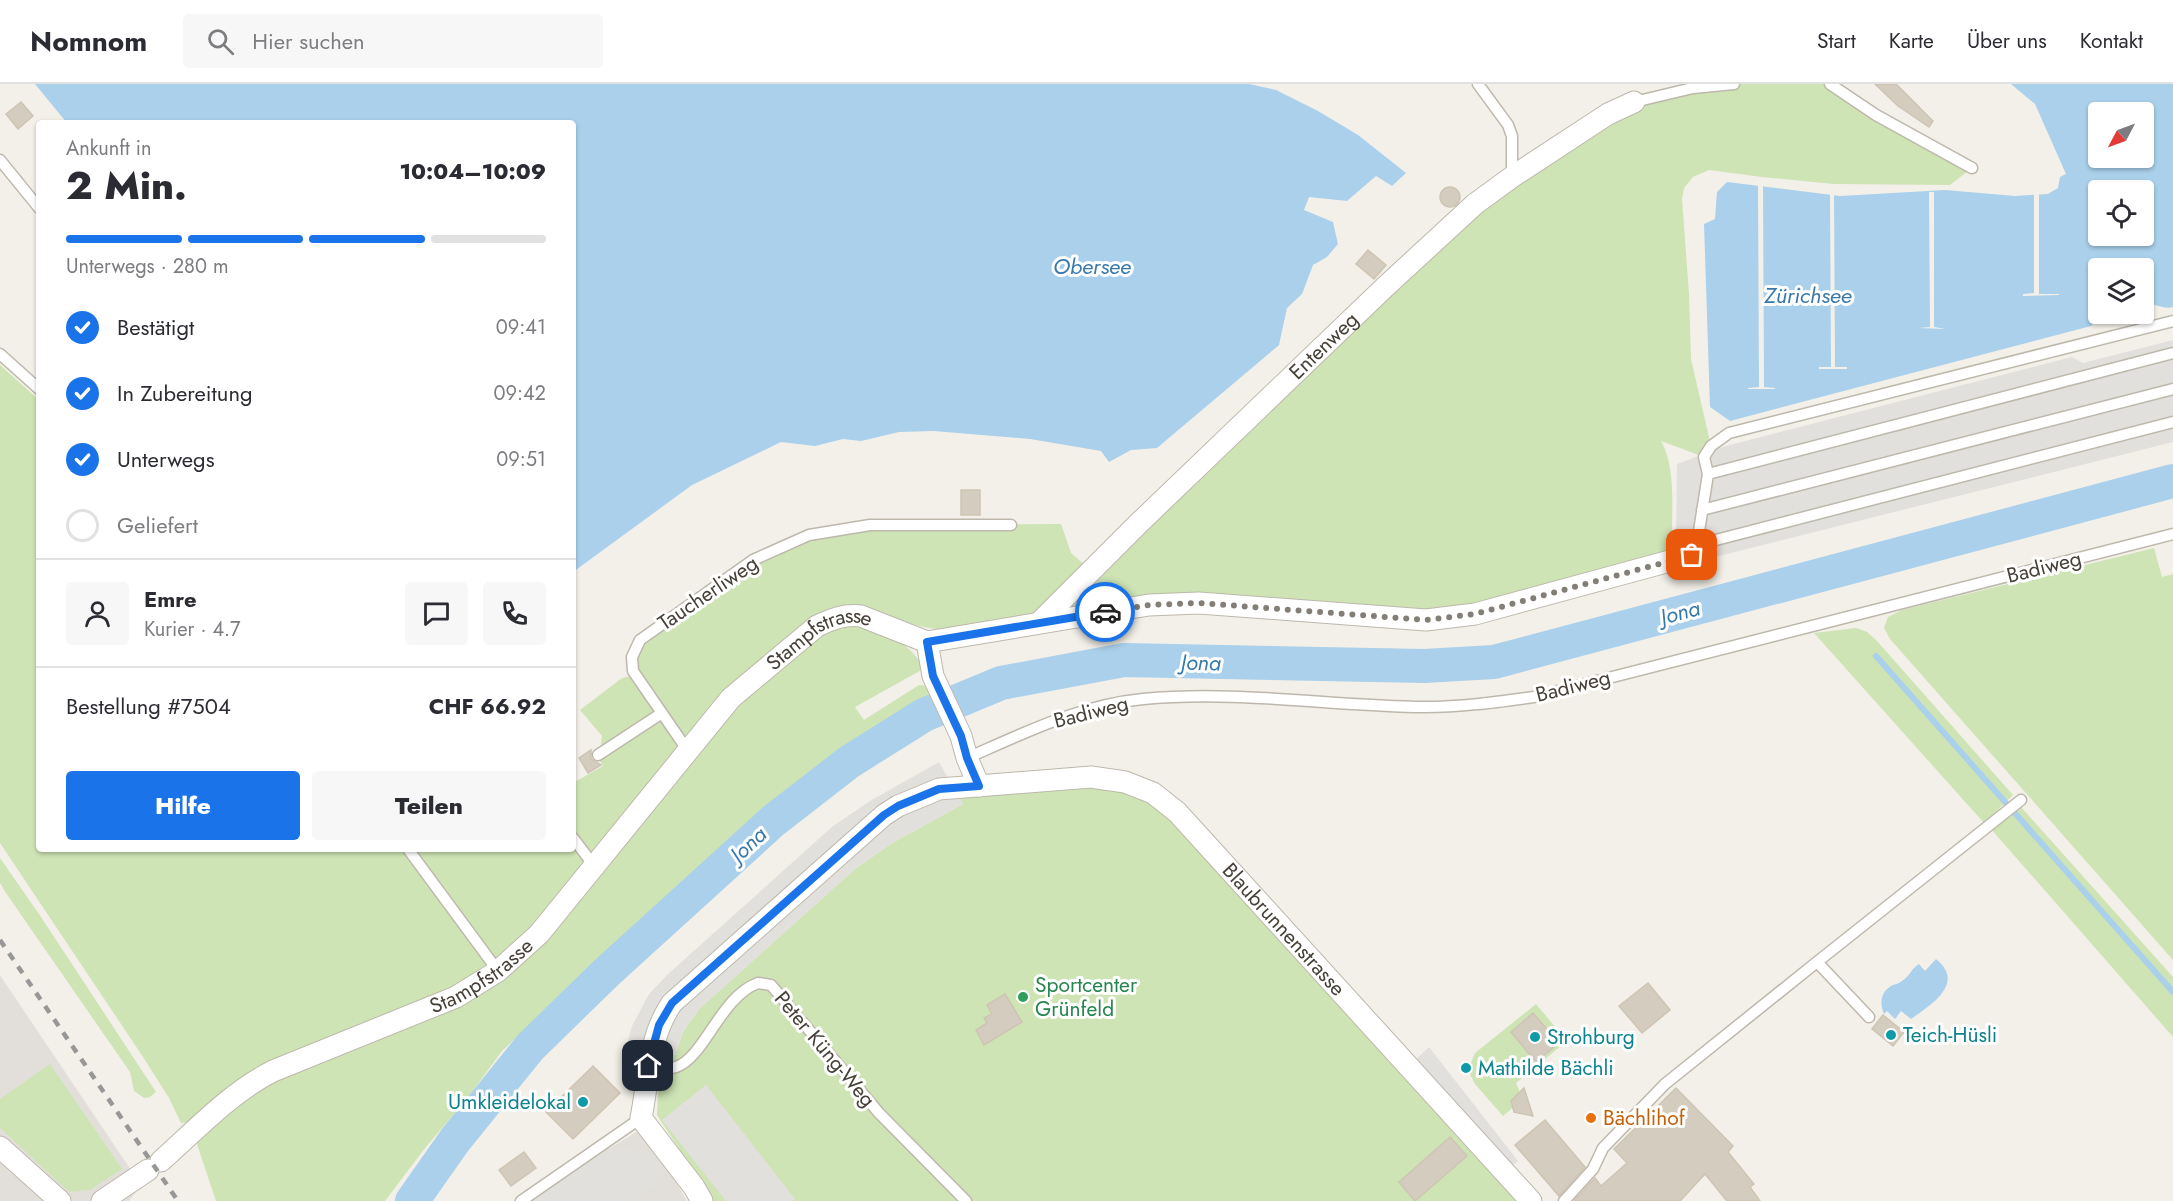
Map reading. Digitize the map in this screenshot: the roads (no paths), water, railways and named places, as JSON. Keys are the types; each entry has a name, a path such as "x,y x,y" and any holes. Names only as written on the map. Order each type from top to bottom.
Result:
{"street":[{"name":"Entenweg","path":"1040,622 1139,523 1475,204 1608,114 1634,102"},
{"path":"979,786 958,730 933,676 927,642 1149,605 1199,603 1426,620 1475,614 1692,555"},
{"name":"Stampfstrasse","path":"102,1201 154,1166 235,1094 255,1081 273,1071 456,997 498,972 539,934 731,698 817,626 833,618 861,615 927,642"},
{"name":"Blaubrunnenstrasse","path":"641,1118 648,1066 659,1025 672,1003 884,815 898,806 939,789 1091,777 1125,782 1153,793 1177,812 1531,1201"},
{"path":"641,1118 694,1187 702,1201"},
{"path":"4,1159 60,1201"}],"lane":[{"path":"1478,84 1508,125 1512,136 1512,177"},
{"path":"1634,102 1693,88 1734,84"},
{"path":"1830,84 1876,116 1972,168"},
{"path":"0,160 36,204"},
{"path":"1692,555 1697,544 1708,474 1704,457 1711,446 1729,433 2173,321"},
{"path":"1708,474 2173,353"},
{"path":"0,354 36,386"},
{"path":"1702,510 2173,389"},
{"path":"1692,555 1712,541 2173,422"},
{"name":"Taucherliweg","path":"688,752 633,671 632,657 640,640 753,560 809,535 870,525 1011,525"},
{"name":"Badiweg","path":"967,758 1052,720 1094,707 1142,699 1212,696 1424,707 1475,706 1534,697 2173,534"},
{"path":"598,755 662,713"},
{"path":"1564,1201 1593,1169 1603,1148 1665,1084 2019,802"},
{"path":"576,842 595,868"},
{"path":"410,852 498,972"},
{"path":"1817,962 1869,1017"},
{"name":"Peter Küng-Weg","path":"648,1066 675,1068 683,1063 693,1054 736,996 758,983 771,985 879,1113 966,1201"},
{"path":"521,1201 641,1118"}],"water":[{"name":"Obersee","path":"35,84 1249,84 1276,90 1318,111 1358,135 1406,173 1392,186 1376,176 1347,201 1309,197 1304,210 1333,222 1338,244 1327,257 1313,265 1302,294 1287,308 1279,345 1157,448 1131,450 1109,462 1101,451 1030,439 934,431 899,432 861,441 843,439 815,446 781,442 692,485 576,570 576,120 65,120"},
{"name":"Zürichsee","path":"2011,84 2173,84 2173,307 2154,305 2154,258 2088,258 2088,324 2093,324 2091,326 1730,421 1710,407 1704,224 1715,219 1717,192 1727,182 1840,196 1945,190 2015,196 2048,194 2058,188 2060,177 2066,174 2035,104"},
{"path":"1936,959 1948,977 1947,985 1936,1000 1911,1019 1901,1011 1895,1019 1887,1011 1884,1014 1881,1001 1886,990 1899,983 1919,964 1925,971"}],"waterway":[{"name":"Jona","path":"412,1201 455,1140 530,1047 607,972 773,821 849,762 924,715 1001,683 1124,660 1424,666 1494,662 2173,481"},
{"path":"1876,656 2173,992"}],"railway":[{"path":"0,940 178,1201"}],"place":[{"name":"Sportcenter Grünfeld","path":"1023,997"},
{"name":"Teich-Hüsli","path":"1891,1035"},
{"name":"Strohburg","path":"1535,1037"},
{"name":"Mathilde Bächli","path":"1466,1068"},
{"name":"Umkleidelokal","path":"583,1102"},
{"name":"Bächlihof","path":"1591,1118"}]}
